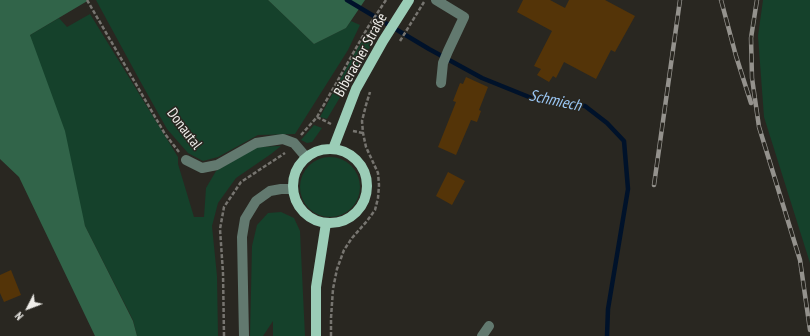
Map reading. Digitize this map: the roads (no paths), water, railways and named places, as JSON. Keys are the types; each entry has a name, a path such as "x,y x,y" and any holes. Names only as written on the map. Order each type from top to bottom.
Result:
{"main road":[{"name":"Biberacher Straße","path":"333,149 356,89 383,41 409,0"},
{"path":"333,149 345,152 356,160 364,171 367,190 366,196 360,208 351,218 339,223 326,224 313,220 303,212 296,201 292,189 293,177 298,166 306,157 319,150 333,149"},
{"path":"316,336 316,287 326,224"}],"street":[{"path":"436,0 464,17 443,64 441,83"},
{"name":"Donautal","path":"186,160 202,168 216,165 256,143 283,139 294,143 306,157"},
{"path":"244,336 242,237 245,219 256,201 270,191 281,188 292,189"},
{"path":"482,336 489,326"}],"waterway":[{"name":"Schmiech","path":"347,0 429,49 482,78 534,99 585,106 607,123 624,141 628,189 608,309 607,336"}],"railway":[{"path":"654,185 680,0"},
{"path":"721,0 736,56 751,103"},
{"path":"757,0 751,38 752,78 759,127 800,260 810,330"}]}
